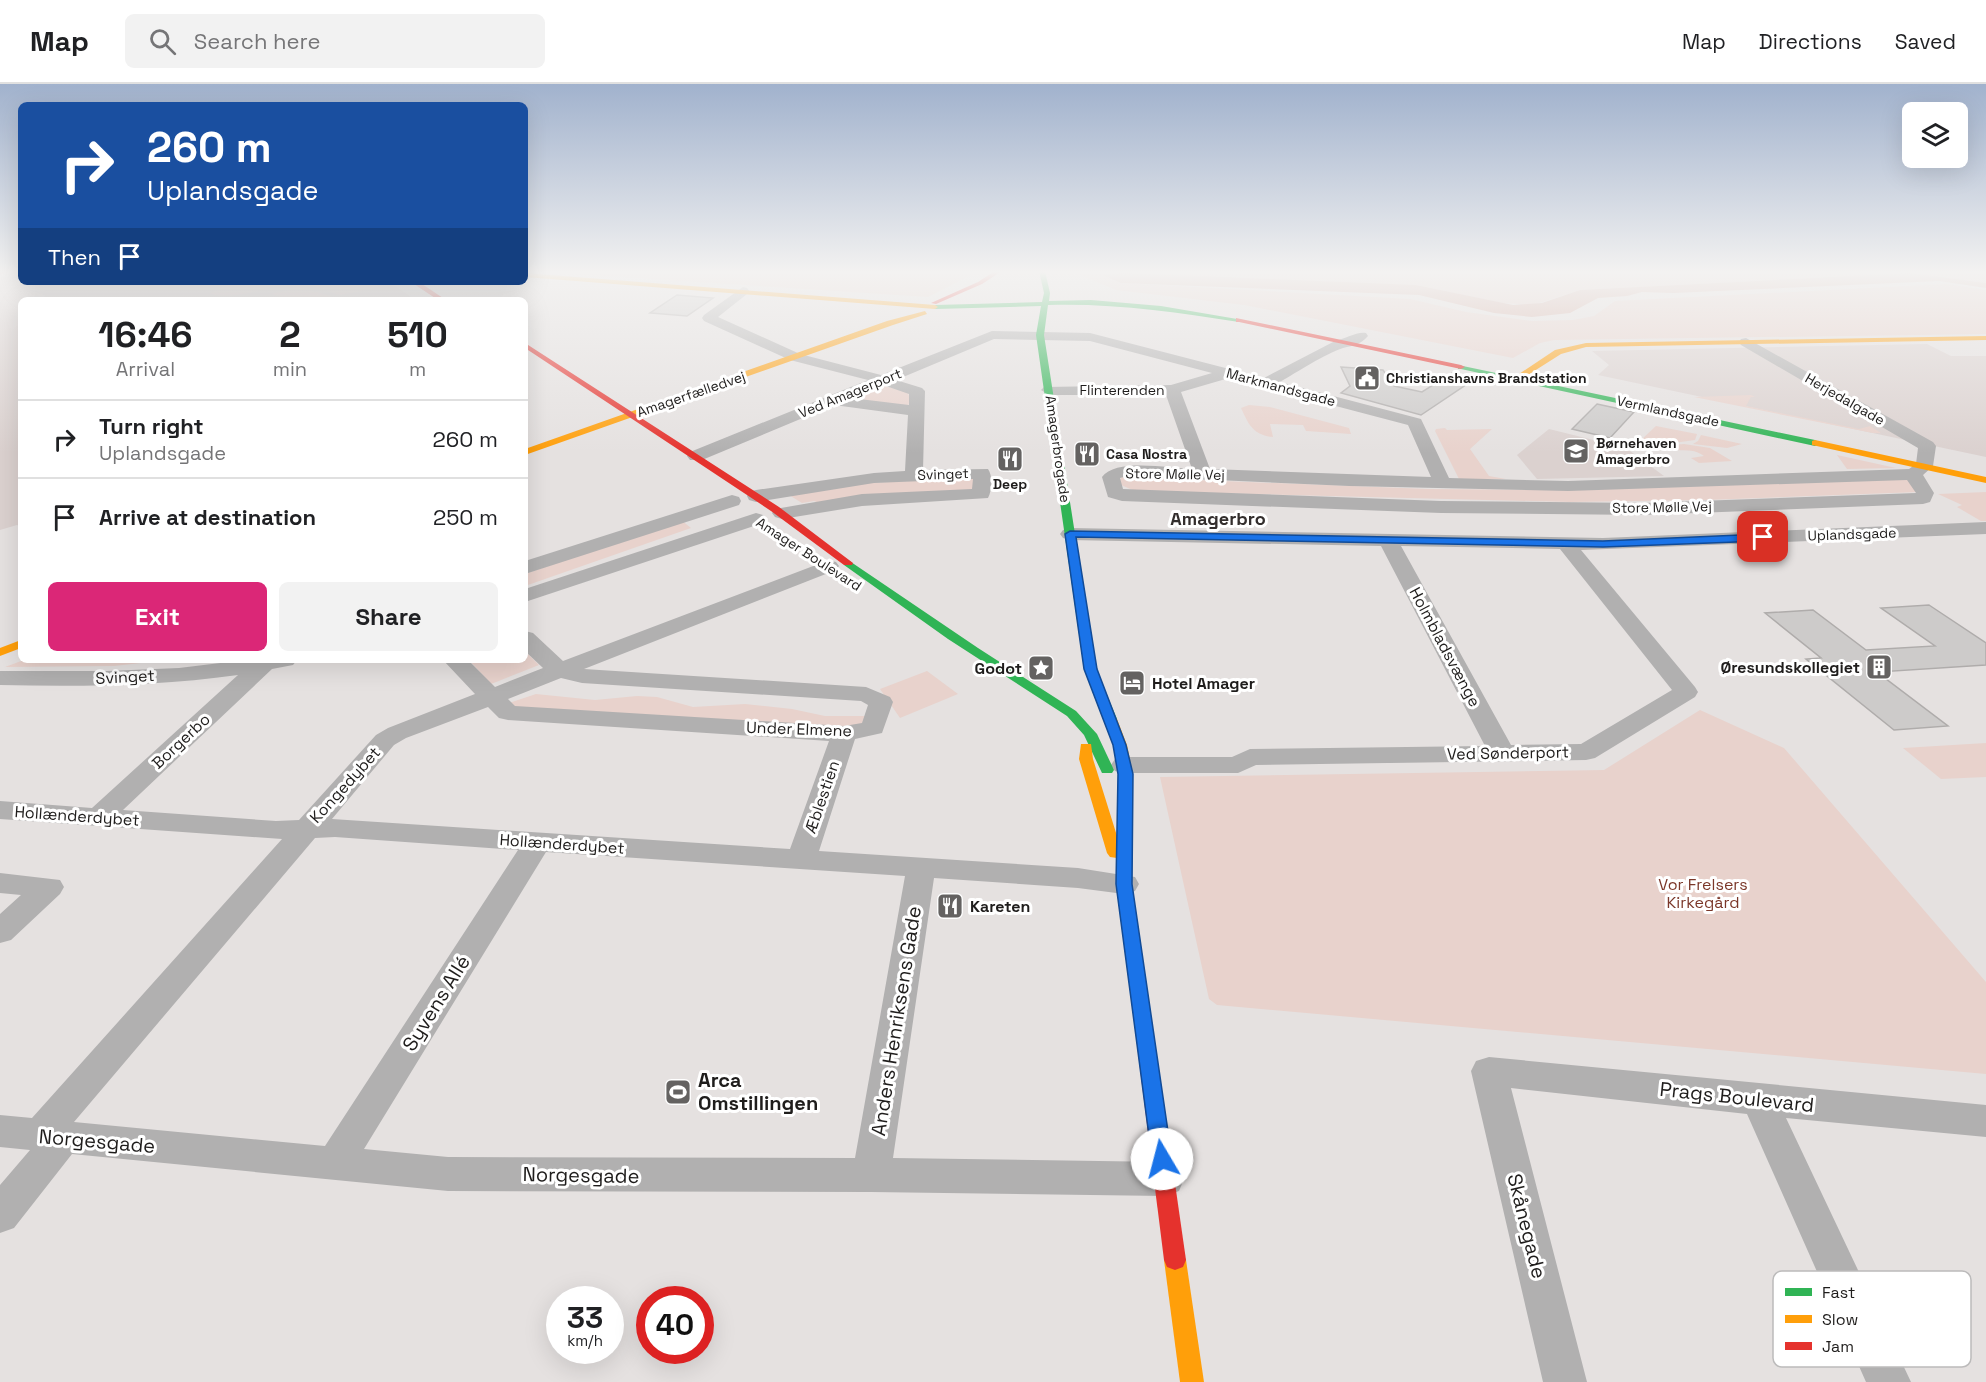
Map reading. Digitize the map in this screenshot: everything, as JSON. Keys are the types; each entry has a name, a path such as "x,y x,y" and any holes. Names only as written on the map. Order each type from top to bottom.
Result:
{"street":[{"path":"739,332 795,357 847,369 917,392 914,475"},
{"name":"Amagerfælledvej","path":"528,451 864,332"},
{"name":"Amagerbrogade","path":"1037,332 1040,336"},
{"name":"Amagerbrogade","path":"1039,332 1090,669 1086,759 1124,884"},
{"name":"Vermlandsgade","path":"1312,332 1529,370 1921,464"},
{"name":"Vermlandsgade","path":"1327,332 1517,378 1921,464 1986,466"},
{"name":"Ved Amagerport","path":"690,461 992,335 1040,336"},
{"name":"Markmandsgade","path":"1040,336 1082,335 1415,422 1443,484"},
{"path":"1517,378 1553,353 1575,346 1986,338"},
{"path":"1266,383 1341,344 1356,339"},
{"name":"Herjedalgade","path":"1746,342 1928,446 1921,464"},
{"name":"Amager Boulevard","path":"528,347 630,415 690,461"},
{"name":"Amager Boulevard","path":"528,356 616,419 756,496 782,513 893,596 1017,679 1064,707 1086,727"},
{"name":"Flinterenden","path":"1049,390 1172,390 1229,373"},
{"path":"1172,390 1203,474"},
{"path":"832,400 916,411"},
{"path":"588,429 595,420 591,413"},
{"path":"1921,464 1986,478"},
{"name":"Store Mølle Vej","path":"1921,464 1925,493 1923,498 1644,509 1441,507 1122,495 1115,493 1111,478 1114,473 1126,471 1443,484 1611,486 1921,464"},
{"name":"Svinget","path":"756,496 835,482 914,475 982,473 981,494 862,500 782,513"},
{"path":"528,567 727,497"},
{"name":"Amager Boulevard","path":"727,497 761,522"},
{"path":"528,595 761,522"},
{"name":"Uplandsgade","path":"1070,534 1566,544 1986,528"},
{"name":"Holmbladsvænge","path":"1388,541 1502,753"},
{"name":"Ved Sønderport","path":"1115,781 1238,765 1250,758 1586,752 1686,692 1566,544"},
{"name":"Amager Boulevard","path":"811,554 1029,702"},
{"name":"Kongedybet","path":"0,1215 52,1136 305,829 385,740 829,566"},
{"path":"528,641 559,670"},
{"path":"0,652 18,645"},
{"name":"Svinget","path":"0,678 68,680 153,676 265,663"},
{"name":"Borgerbo","path":"98,818 273,663"},
{"name":"Under Elmene","path":"458,663 508,713 844,734 873,728 881,702 866,694 582,676 559,670"},
{"name":"Amagerbrogade","path":"1090,669 1119,745 1115,781 1124,884 1192,1382"},
{"path":"1086,727 1115,781 1124,884"},
{"name":"Æblestien","path":"801,860 844,734"},
{"path":"1073,736 1086,759"},
{"name":"Hollænderdybet","path":"0,810 276,830 335,828 921,867 1124,884"},
{"name":"Syvens Allé","path":"335,1163 537,843"},
{"name":"Anders Henriksens Gade","path":"871,1175 921,867"},
{"path":"0,883 49,887 0,932"},
{"name":"Prags Boulevard","path":"1489,1071 1759,1100 1986,1120"},
{"name":"Skånegade","path":"1489,1071 1565,1382"},
{"path":"1759,1100 1838,1271"},
{"name":"Norgesgade","path":"0,1131 448,1174 871,1175 1165,1179"},
{"path":"1882,1367 1889,1382"}],"shaded area":[{"path":"0,332 18,332 18,526 0,530"},
{"path":"1927,344 1951,356 1986,356 1986,457 1598,375 1609,365 1592,351"},
{"name":"Børnehaven Amagerbro","path":"1549,429 1626,448 1664,476 1537,479 1517,455"}],"green space":[{"path":"1379,332 1986,332 1986,334 1554,340 1540,343 1513,358"},
{"path":"882,385 908,393 910,399 908,407 848,398"},
{"path":"1751,395 1755,397 1751,397 1746,406 1859,429 1870,426 1881,433 1873,433 1694,397"},
{"path":"1249,405 1270,407 1349,428 1351,434 1306,431 1303,425 1270,424 1273,437 1266,436 1252,428 1241,408"},
{"path":"1656,426 1697,434 1695,440 1645,447 1641,440"},
{"path":"1445,428 1447,430 1492,429 1470,449 1489,476 1506,479 1459,479 1435,431"},
{"path":"1701,435 1742,444 1727,448 1693,444"},
{"path":"1684,444 1710,448 1732,461 1699,463 1691,458 1704,456 1697,452 1657,446"},
{"path":"1837,455 1896,468 1847,469"},
{"path":"1122,477 1428,489 1559,490 1909,478 1918,492 1705,500 1570,502 1135,491 1121,485 1119,480"},
{"path":"974,478 975,488 971,491 821,504 814,501 802,503 789,495 866,483"},
{"path":"1986,492 1986,521 1981,521 1957,507 1962,505 1938,494"},
{"path":"681,520 691,528 528,585 528,573"},
{"path":"528,654 539,665 491,684 472,663 528,663"},
{"path":"18,662 141,663 114,666 5,667"},
{"path":"927,671 958,694 900,718 880,689"},
{"path":"536,694 595,700 637,696 657,697 693,707 745,704 792,709 825,716 866,716 861,726 850,729 512,708 509,703"},
{"name":"Vor Frelsers Kirkegård","path":"1700,710 1784,748 1986,982 1986,1074 1217,1005 1209,999 1160,777 1604,770"},
{"path":"1986,743 1986,777 1941,779 1903,748"}],"building":[{"path":"1341,367 1383,370 1394,386 1422,392 1452,373 1476,378 1421,415 1341,393 1350,386"},
{"path":"1597,404 1634,412 1610,438 1572,429"},
{"name":"Øresundskollegiet","path":"1929,605 1986,643 1986,665 1877,672 1948,726 1894,730 1806,659 1821,658 1765,613 1813,610 1866,650 1935,646 1881,608"}],"traffic: fast":[{"path":"1041,332 1090,669 1110,719"},
{"path":"1461,367 1815,443"},
{"path":"848,563 952,636 1072,714 1090,734 1107,770"}],"traffic: slow":[{"path":"528,451 866,332"},
{"path":"1517,378 1558,352 1586,345 1986,338"},
{"path":"1815,443 1986,480"},
{"path":"0,652 18,645"},
{"path":"1110,719 1120,745 1126,774 1124,884 1145,1037"},
{"path":"1086,747 1086,759 1115,853"},
{"path":"1175,1260 1192,1382"}],"traffic: jam":[{"path":"1294,332 1461,367"},
{"path":"528,347 775,509 848,563"},
{"path":"1145,1037 1175,1260"}],"place":[{"name":"Christianshavns Brandstation","path":"1367,378"},
{"name":"Børnehaven Amagerbro","path":"1576,451"},
{"name":"Casa Nostra","path":"1087,454"},
{"name":"Deep","path":"1010,459"},
{"name":"Øresundskollegiet","path":"1879,667"},
{"name":"Godot","path":"1041,668"},
{"name":"Hotel Amager","path":"1132,683"},
{"name":"Kareten","path":"950,906"},
{"name":"Arca Omstillingen","path":"678,1092"}],"district":[{"name":"Amagerbro","path":"1218,518"}],"route":[{"path":"1162,1159 1124,884 1126,774 1119,745 1090,669 1070,534 1603,544 1763,537"}]}
